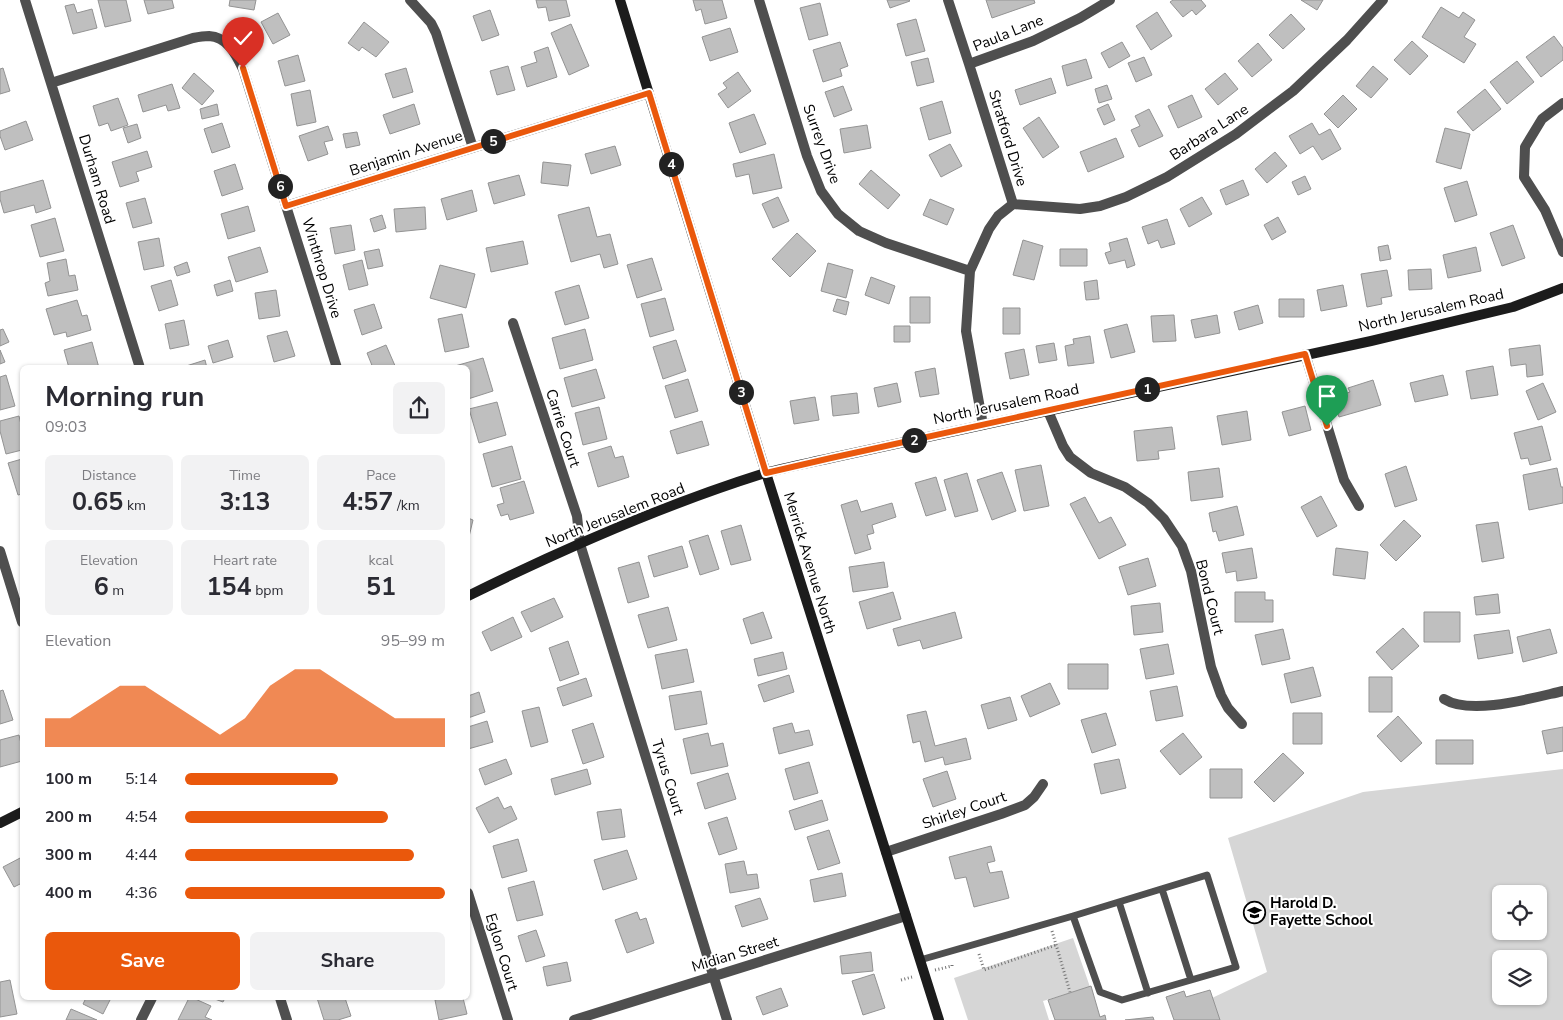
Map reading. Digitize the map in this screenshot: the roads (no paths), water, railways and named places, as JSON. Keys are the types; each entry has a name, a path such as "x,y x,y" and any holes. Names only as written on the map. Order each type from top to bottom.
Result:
{"main road":[{"name":"Merrick Avenue North","path":"620,0 766,473 939,1020"},
{"name":"North Jerusalem Road","path":"470,595 580,544 684,502 766,473 1371,341 1513,307 1563,288"},
{"path":"0,823 20,813"}],"street":[{"name":"Durham Road","path":"25,0 139,365"},
{"path":"410,0 431,23 436,33 473,148"},
{"name":"Surrey Drive","path":"759,0 807,156 821,191 838,214 859,231 886,243 970,272"},
{"name":"Stratford Drive","path":"948,0 1013,204 998,216 989,229 970,272 966,331 983,425"},
{"name":"Paula Lane","path":"969,64 1033,41 1080,18 1110,0"},
{"name":"Barbara Lane","path":"1013,204 1080,209 1100,206 1126,197 1167,177 1236,134 1293,91 1347,40 1383,0"},
{"name":"Winthrop Drive","path":"51,83 193,38 210,36 222,40 232,48 243,68 336,365"},
{"name":"Benjamin Avenue","path":"286,206 649,93"},
{"path":"1563,103 1542,119 1525,147 1524,177 1545,210 1563,252"},
{"name":"Carrie Court","path":"513,324 576,516 580,544"},
{"path":"1305,354 1344,480 1360,506"},
{"name":"Bond Court","path":"1048,411 1063,446 1070,457 1090,473 1125,487 1148,503 1164,519 1182,546 1191,571 1211,667 1228,708 1242,724"},
{"name":"Tyrus Court","path":"580,544 727,1020"},
{"path":"0,551 20,616"},
{"path":"1444,699 1452,704 1466,706 1501,704 1563,691"},
{"name":"Shirley Court","path":"886,852 1001,814 1025,804 1034,797 1043,784"},
{"name":"Eglon Court","path":"470,898 508,1020"},
{"name":"Midian Street","path":"574,1020 906,916"},
{"path":"141,1020 151,1000"},
{"path":"281,1000 287,1020"}],"lane":[{"path":"920,960 1207,875 1236,967 1122,1000 1100,992 1073,916"},
{"path":"1162,889 1191,980"},
{"path":"1119,902 1148,993"}],"place":[{"name":"Harold D. Fayette School","path":"1254,912"}]}
